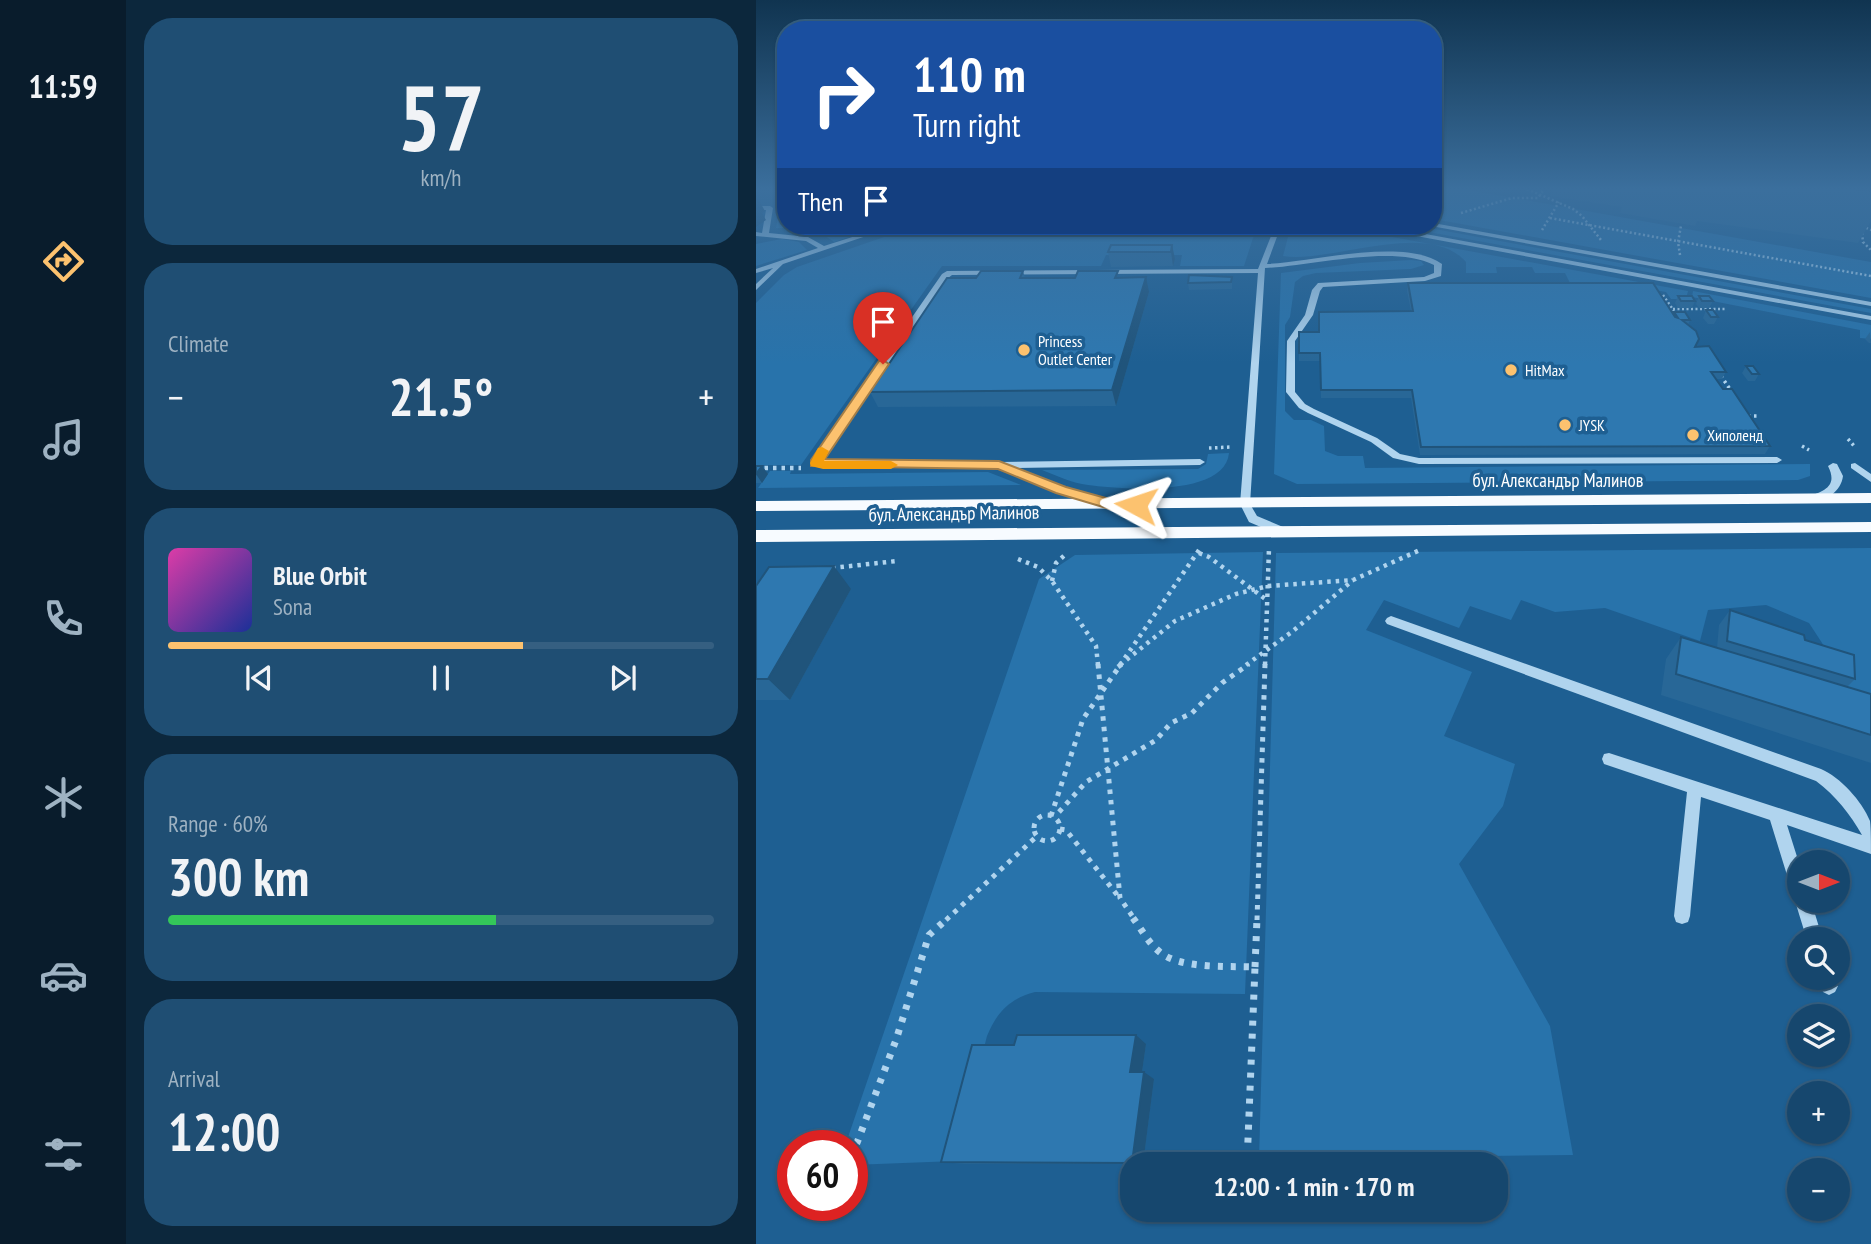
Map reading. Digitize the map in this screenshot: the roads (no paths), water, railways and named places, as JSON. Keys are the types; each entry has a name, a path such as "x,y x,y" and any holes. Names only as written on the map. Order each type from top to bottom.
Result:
{"main road":[{"name":"бул. Александър Малинов","path":"756,506 1871,498"},
{"name":"бул. Александър Малинов","path":"756,536 1871,527"}],"street":[{"path":"756,271 829,247"},
{"path":"1268,247 1262,268 1245,503 1253,519 1279,530"},
{"path":"1487,247 1871,318"},
{"path":"1555,247 1871,304"},
{"path":"1200,462 999,465 816,463 914,320 950,273 1262,268 1393,253 1423,256 1438,264 1438,274 1425,279 1321,285 1316,290 1309,315 1291,341 1291,392 1295,399 1311,411 1374,440 1397,456 1419,461 1777,460"},
{"path":"756,288 782,262"},
{"path":"999,465 1061,490 1113,505"},
{"path":"1811,499 1825,495 1837,484 1838,476 1833,466"},
{"path":"1855,466 1871,479"},
{"path":"1391,621 1821,776 1836,786 1854,806 1871,837"},
{"path":"1609,759 1871,846"},
{"path":"1682,916 1695,788"},
{"path":"1776,815 1787,850"}],"place":[{"name":"Princess Outlet Center","path":"1024,350"},
{"name":"HitMax","path":"1511,370"},
{"name":"JYSK","path":"1565,425"},
{"name":"Хиполенд","path":"1693,435"}]}
